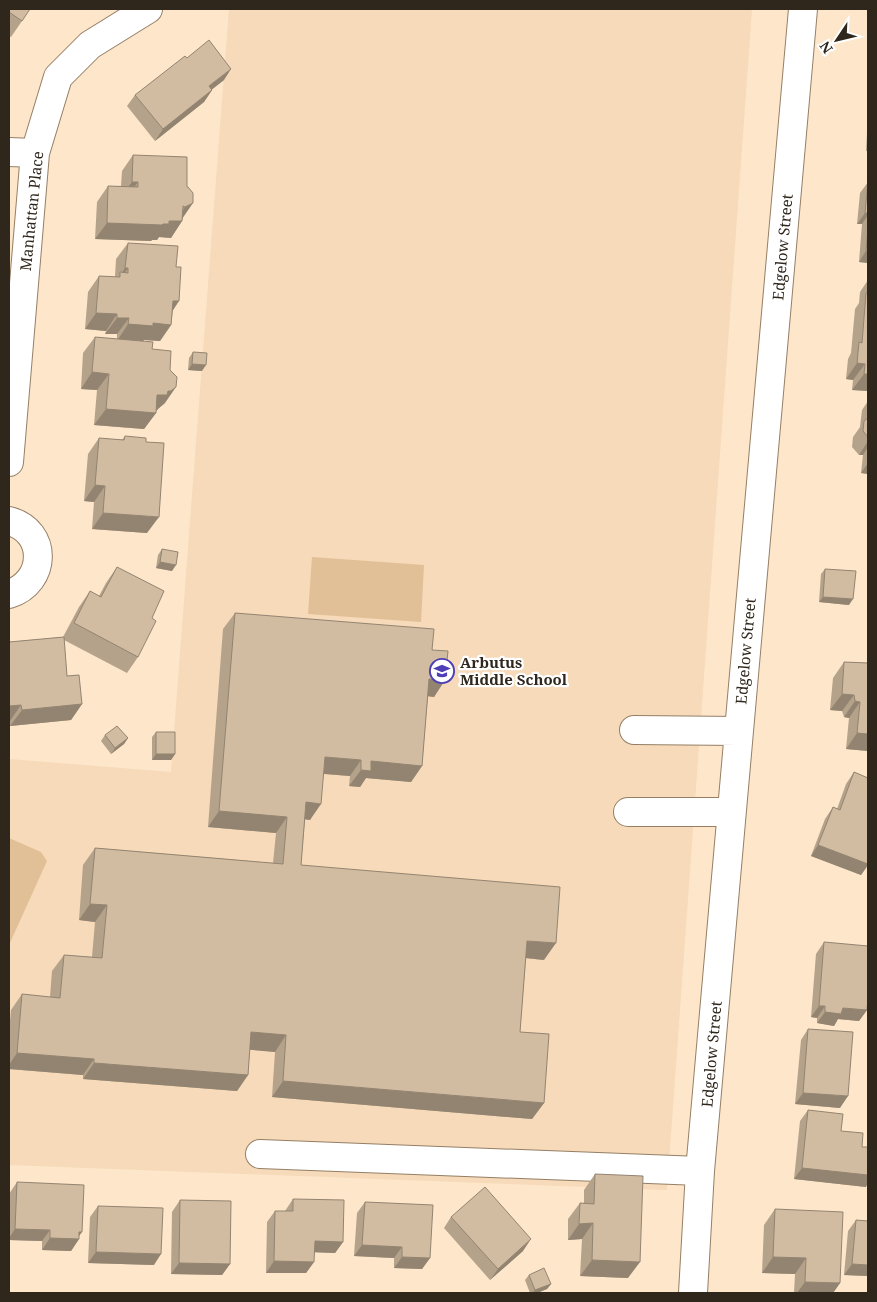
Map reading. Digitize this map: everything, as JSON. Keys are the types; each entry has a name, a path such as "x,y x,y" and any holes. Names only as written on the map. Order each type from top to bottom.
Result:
{"street":[{"name":"Manhattan Place","path":"9,462 22,153 58,76 90,45 148,9"},
{"name":"Edgelow Street","path":"693,1293 700,1172 803,9"},
{"path":"9,521 26,529 33,538 38,562 34,574 27,584 16,592 9,594"},
{"path":"634,730 738,731"},
{"path":"628,812 731,812"},
{"path":"260,1154 700,1172"}],"shaded area":[{"name":"Arbutus Middle School","path":"229,9 752,9 667,1190 9,1165 9,759 171,772"},
{"path":"312,557 424,565 421,622 308,614"},
{"path":"9,838 41,852 47,861 9,945"}],"building":[{"path":"9,9 30,9 22,21 9,12"},
{"path":"209,40 231,69 209,86 212,90 163,129 135,95"},
{"path":"133,155 187,157 187,187 193,193 193,203 185,207 183,206 182,221 169,221 169,224 162,225 107,223 108,186 138,187 138,182 132,182"},
{"path":"868,182 868,213 865,213"},
{"path":"868,230 868,251 866,251"},
{"path":"128,243 178,246 176,267 181,267 179,301 173,301 171,325 153,323 153,326 128,324 129,318 117,318 117,314 96,313 99,276 120,277 120,272 128,273 128,268 125,268"},
{"path":"866,293 868,293 868,374 864,374 865,364 857,363 859,342 862,343"},
{"path":"95,337 153,342 152,349 171,351 170,370 177,377 176,387 168,391 167,395 157,395 156,413 106,409 109,374 92,372"},
{"path":"193,352 207,353 206,365 192,364"},
{"path":"868,418 868,437 863,431 864,421"},
{"path":"125,436 146,438 146,442 164,443 159,517 103,513 105,486 95,485 99,438 124,440"},
{"path":"162,549 178,552 176,565 160,562"},
{"path":"117,567 164,591 152,618 156,621 138,657 74,623 90,591 101,597"},
{"path":"825,569 856,571 853,599 823,597"},
{"path":"235,613 434,629 432,650 448,651 445,680 429,679 422,766 371,761 371,771 361,770 361,760 325,757 321,804 306,802 301,865 560,887 556,943 527,941 520,1032 549,1034 544,1103 283,1081 286,1035 251,1032 248,1075 94,1063 94,1059 17,1053 22,994 60,998 64,955 102,958 107,905 90,904 95,848 283,864 287,817 219,811"},
{"path":"64,637 67,676 79,675 82,704 22,710 21,705 9,706 9,642"},
{"path":"844,662 868,663 868,734 857,733 860,702 855,701 854,695 842,694"},
{"path":"117,726 128,738 115,748 105,735"},
{"path":"156,732 175,732 175,754 156,754"},
{"path":"854,772 868,778 868,864 818,845 833,807 840,810"},
{"path":"824,942 868,946 867,1010 843,1008 841,1014 825,1012 825,1006 819,1006"},
{"path":"808,1029 853,1032 848,1096 803,1093"},
{"path":"808,1110 843,1114 841,1131 863,1133 862,1147 868,1147 868,1175 802,1168"},
{"path":"595,1174 643,1176 640,1262 592,1260 593,1223 579,1224 580,1203 594,1204"},
{"path":"17,1182 84,1185 82,1232 79,1232 79,1239 50,1238 50,1230 15,1229"},
{"path":"485,1187 531,1239 498,1269 451,1217"},
{"path":"293,1199 344,1200 343,1242 315,1241 314,1262 274,1261 275,1211 293,1211"},
{"path":"180,1200 231,1201 230,1264 179,1263"},
{"path":"365,1202 433,1205 430,1258 402,1257 402,1247 362,1245"},
{"path":"98,1206 163,1208 161,1254 96,1252"},
{"path":"775,1209 843,1212 840,1283 805,1282 806,1258 773,1257"},
{"path":"856,1220 868,1221 868,1265 852,1264"},
{"path":"544,1268 551,1284 535,1290 529,1275"}],"place":[{"name":"Arbutus Middle School","path":"442,671"}]}
